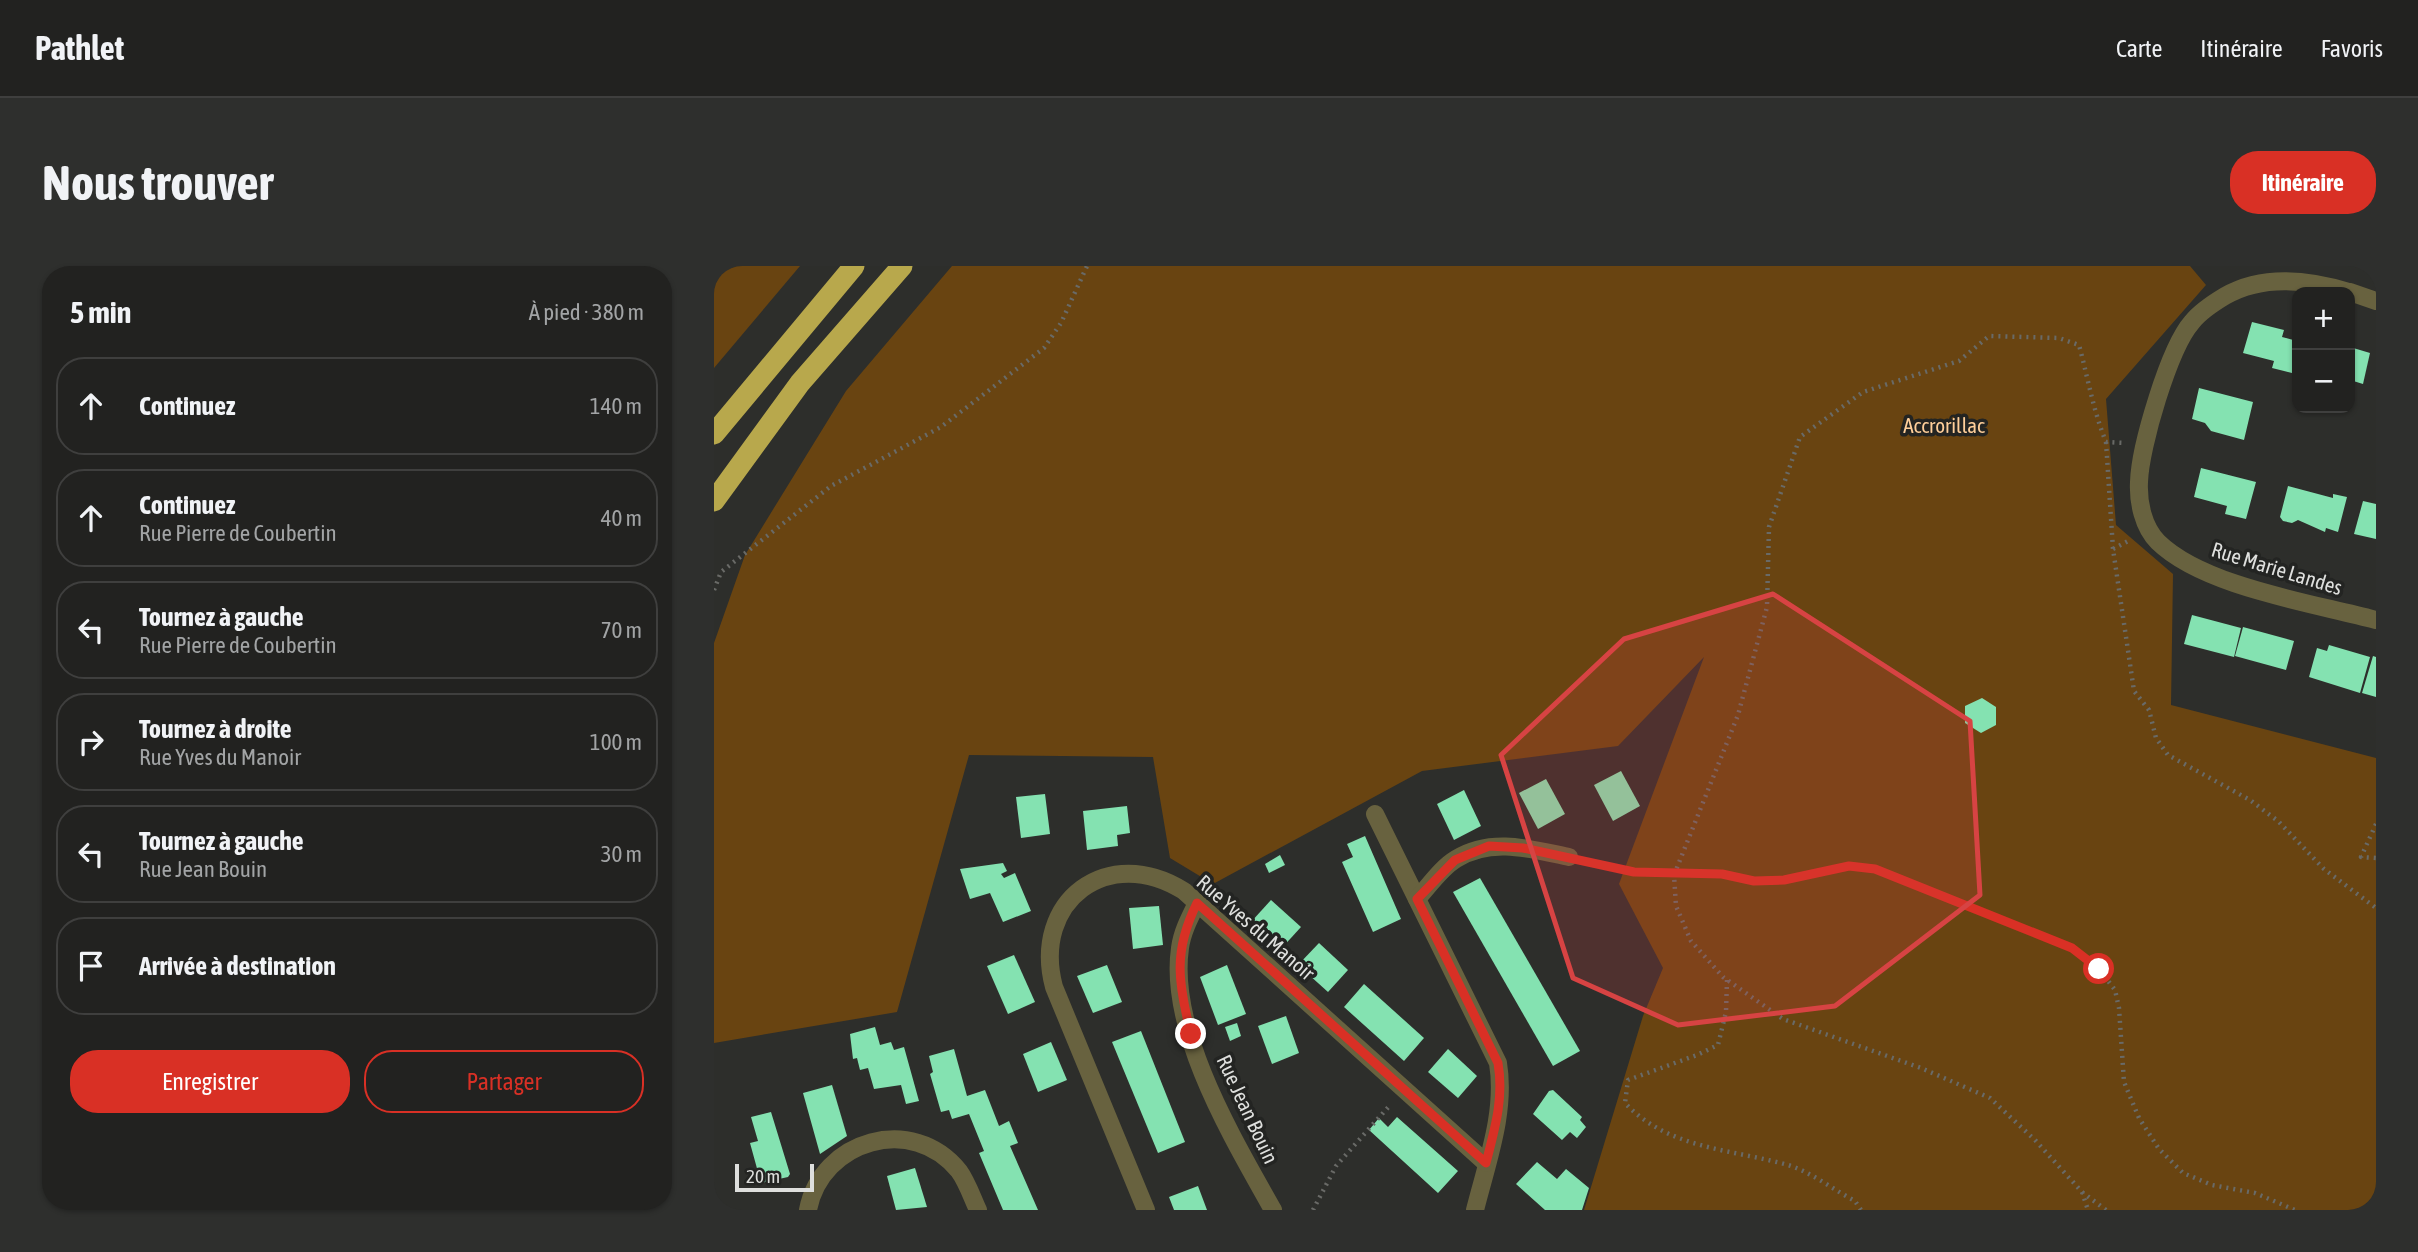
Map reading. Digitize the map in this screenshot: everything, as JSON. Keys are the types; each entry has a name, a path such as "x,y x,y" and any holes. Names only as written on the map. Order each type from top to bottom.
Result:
{"highway":[{"path":"714,435 854,266"},
{"path":"714,501 800,383 902,266"}],"street":[{"name":"Rue Marie Landes","path":"2334,287 2318,282 2265,282 2226,295 2192,321 2168,362 2139,481 2141,513 2155,539 2179,561 2235,582 2376,620"},
{"name":"Rue Marie Landes","path":"2355,294 2376,301"},
{"path":"1375,814 1498,1063 1502,1087 1500,1107 1475,1210"},
{"path":"1417,899 1455,860 1489,846 1523,848 1569,856"},
{"name":"Rue Yves du Manoir","path":"1146,1210 1054,987 1048,947 1052,930 1070,897 1087,884 1111,875 1144,874 1164,879 1197,903 1486,1163"},
{"name":"Rue Jean Bouin","path":"1197,903 1185,927 1180,948 1182,999 1205,1082 1240,1155 1273,1210"},
{"path":"808,1210 820,1177 837,1158 878,1139 901,1139 926,1146 951,1164 969,1189 978,1210"}],"path":[{"path":"714,590 721,572 831,486 941,427 1044,348 1061,323 1087,266"},
{"path":"2106,1210 2082,1192 2035,1140 1990,1098 1921,1068 1783,1019 1727,979 1691,942 1676,906 1674,875 1738,716 1767,607 1769,527 1800,436 1863,392 1959,361 1989,336 2059,338 2079,345 2093,410 2106,442 2113,546 2134,691 2149,710 2156,738 2168,755 2250,800 2278,821 2324,869 2376,908"},
{"path":"2106,442 2147,444"},
{"path":"2376,824 2361,857 2376,858"},
{"path":"1569,856 1634,872 1722,874 1754,881 1784,880 1849,866 1875,869 2072,948 2099,969 2115,990 2119,1008 2124,1082 2139,1118 2159,1149 2183,1173 2212,1185 2255,1193 2295,1210"},
{"path":"1727,979 1726,1012 1717,1045 1628,1080 1625,1103 1642,1121 1690,1143 1791,1166 1855,1201 1861,1210"},
{"path":"1314,1210 1336,1166 1404,1089"},
{"path":"2082,1192 2088,1210"}],"highlighted area":[{"path":"1773,594 1970,721 1980,895 1835,1006 1678,1025 1573,978 1501,755 1624,639"}],"green space":[{"path":"714,266 800,266 714,368"},
{"name":"Accrorillac","path":"952,266 2190,266 2206,285 2106,399 2116,525 2173,574 2171,705 2376,758 2376,1210 1584,1210 1643,1016 1663,968 1619,884 1704,657 1618,746 1422,771 1213,884 1170,858 1153,757 969,755 897,1012 714,1043 714,643 745,555 846,391"}],"building":[{"path":"2252,322 2284,330 2282,337 2292,340 2292,373 2272,368 2274,361 2243,353"},
{"path":"2355,348 2370,353 2363,384 2355,382"},
{"path":"2199,388 2253,402 2244,440 2211,431 2205,423 2192,419"},
{"path":"2201,468 2256,482 2246,519 2225,514 2227,506 2194,497"},
{"path":"2288,486 2333,498 2333,494 2347,497 2338,532 2326,528 2325,532 2298,520 2292,523 2283,521 2280,517"},
{"path":"2363,501 2376,504 2376,539 2354,534"},
{"path":"2192,615 2241,628 2234,657 2184,644"},
{"path":"2243,627 2294,641 2286,670 2235,656"},
{"path":"2329,645 2370,657 2360,693 2309,677 2317,648 2327,651"},
{"path":"2373,656 2376,657 2376,697 2362,693"},
{"path":"1982,698 1996,707 1996,725 1981,733 1965,723 1965,706"},
{"path":"1621,771 1640,806 1613,821 1594,785"},
{"path":"1546,779 1565,814 1538,829 1519,793"},
{"path":"1464,790 1481,826 1454,840 1437,804"},
{"path":"1045,794 1050,834 1021,838 1016,797"},
{"path":"1127,806 1130,833 1117,835 1118,846 1087,850 1083,811"},
{"path":"1365,836 1401,919 1373,932 1342,862 1353,857 1347,844"},
{"path":"1280,855 1285,865 1269,873 1265,864"},
{"path":"1003,863 1007,871 1001,874 1004,878 1015,873 1031,911 1003,922 990,893 970,899 960,869"},
{"path":"1480,878 1580,1051 1553,1066 1453,892"},
{"path":"1271,900 1301,927 1280,950 1251,922"},
{"path":"1159,906 1163,945 1133,949 1129,908"},
{"path":"1319,943 1348,970 1328,992 1298,965"},
{"path":"1014,955 1035,1002 1008,1014 987,966"},
{"path":"1107,965 1122,1002 1093,1013 1077,976"},
{"path":"1227,965 1246,1014 1218,1025 1200,977"},
{"path":"1364,984 1424,1038 1404,1061 1344,1007"},
{"path":"1286,1016 1299,1053 1272,1064 1258,1026"},
{"path":"1237,1023 1241,1036 1230,1041 1225,1027"},
{"path":"875,1027 880,1045 891,1042 894,1050 904,1047 919,1101 906,1104 901,1085 874,1089 868,1068 860,1070 857,1058 853,1059 850,1034"},
{"path":"1141,1031 1185,1142 1158,1153 1112,1042"},
{"path":"1051,1042 1067,1080 1038,1092 1023,1054"},
{"path":"954,1049 967,1096 985,1090 999,1126 1009,1121 1018,1143 1010,1146 1038,1210 1003,1210 979,1153 984,1151 969,1114 952,1119 949,1110 941,1112 930,1074 933,1072 929,1056"},
{"path":"1448,1049 1477,1076 1458,1098 1428,1072"},
{"path":"832,1085 847,1136 820,1154 803,1093"},
{"path":"1553,1090 1582,1117 1580,1120 1586,1127 1577,1138 1570,1132 1562,1140 1533,1114 1549,1091"},
{"path":"771,1112 790,1174 788,1177 761,1183 750,1143 758,1141 751,1117"},
{"path":"1397,1117 1458,1171 1438,1193 1369,1130 1379,1118 1388,1127"},
{"path":"1537,1162 1557,1179 1566,1169 1589,1188 1582,1210 1545,1210 1516,1184"},
{"path":"915,1168 927,1207 896,1210 887,1176"},
{"path":"1198,1186 1207,1210 1174,1210 1169,1197"}],"route":[{"path":"1191,1034 1182,999 1180,948 1185,927 1197,903 1486,1163 1500,1107 1502,1087 1498,1063 1417,899 1455,860 1489,846 1523,848 1569,856 1634,872 1722,874 1754,881 1784,880 1849,866 1875,869 2072,948 2099,969"}]}
